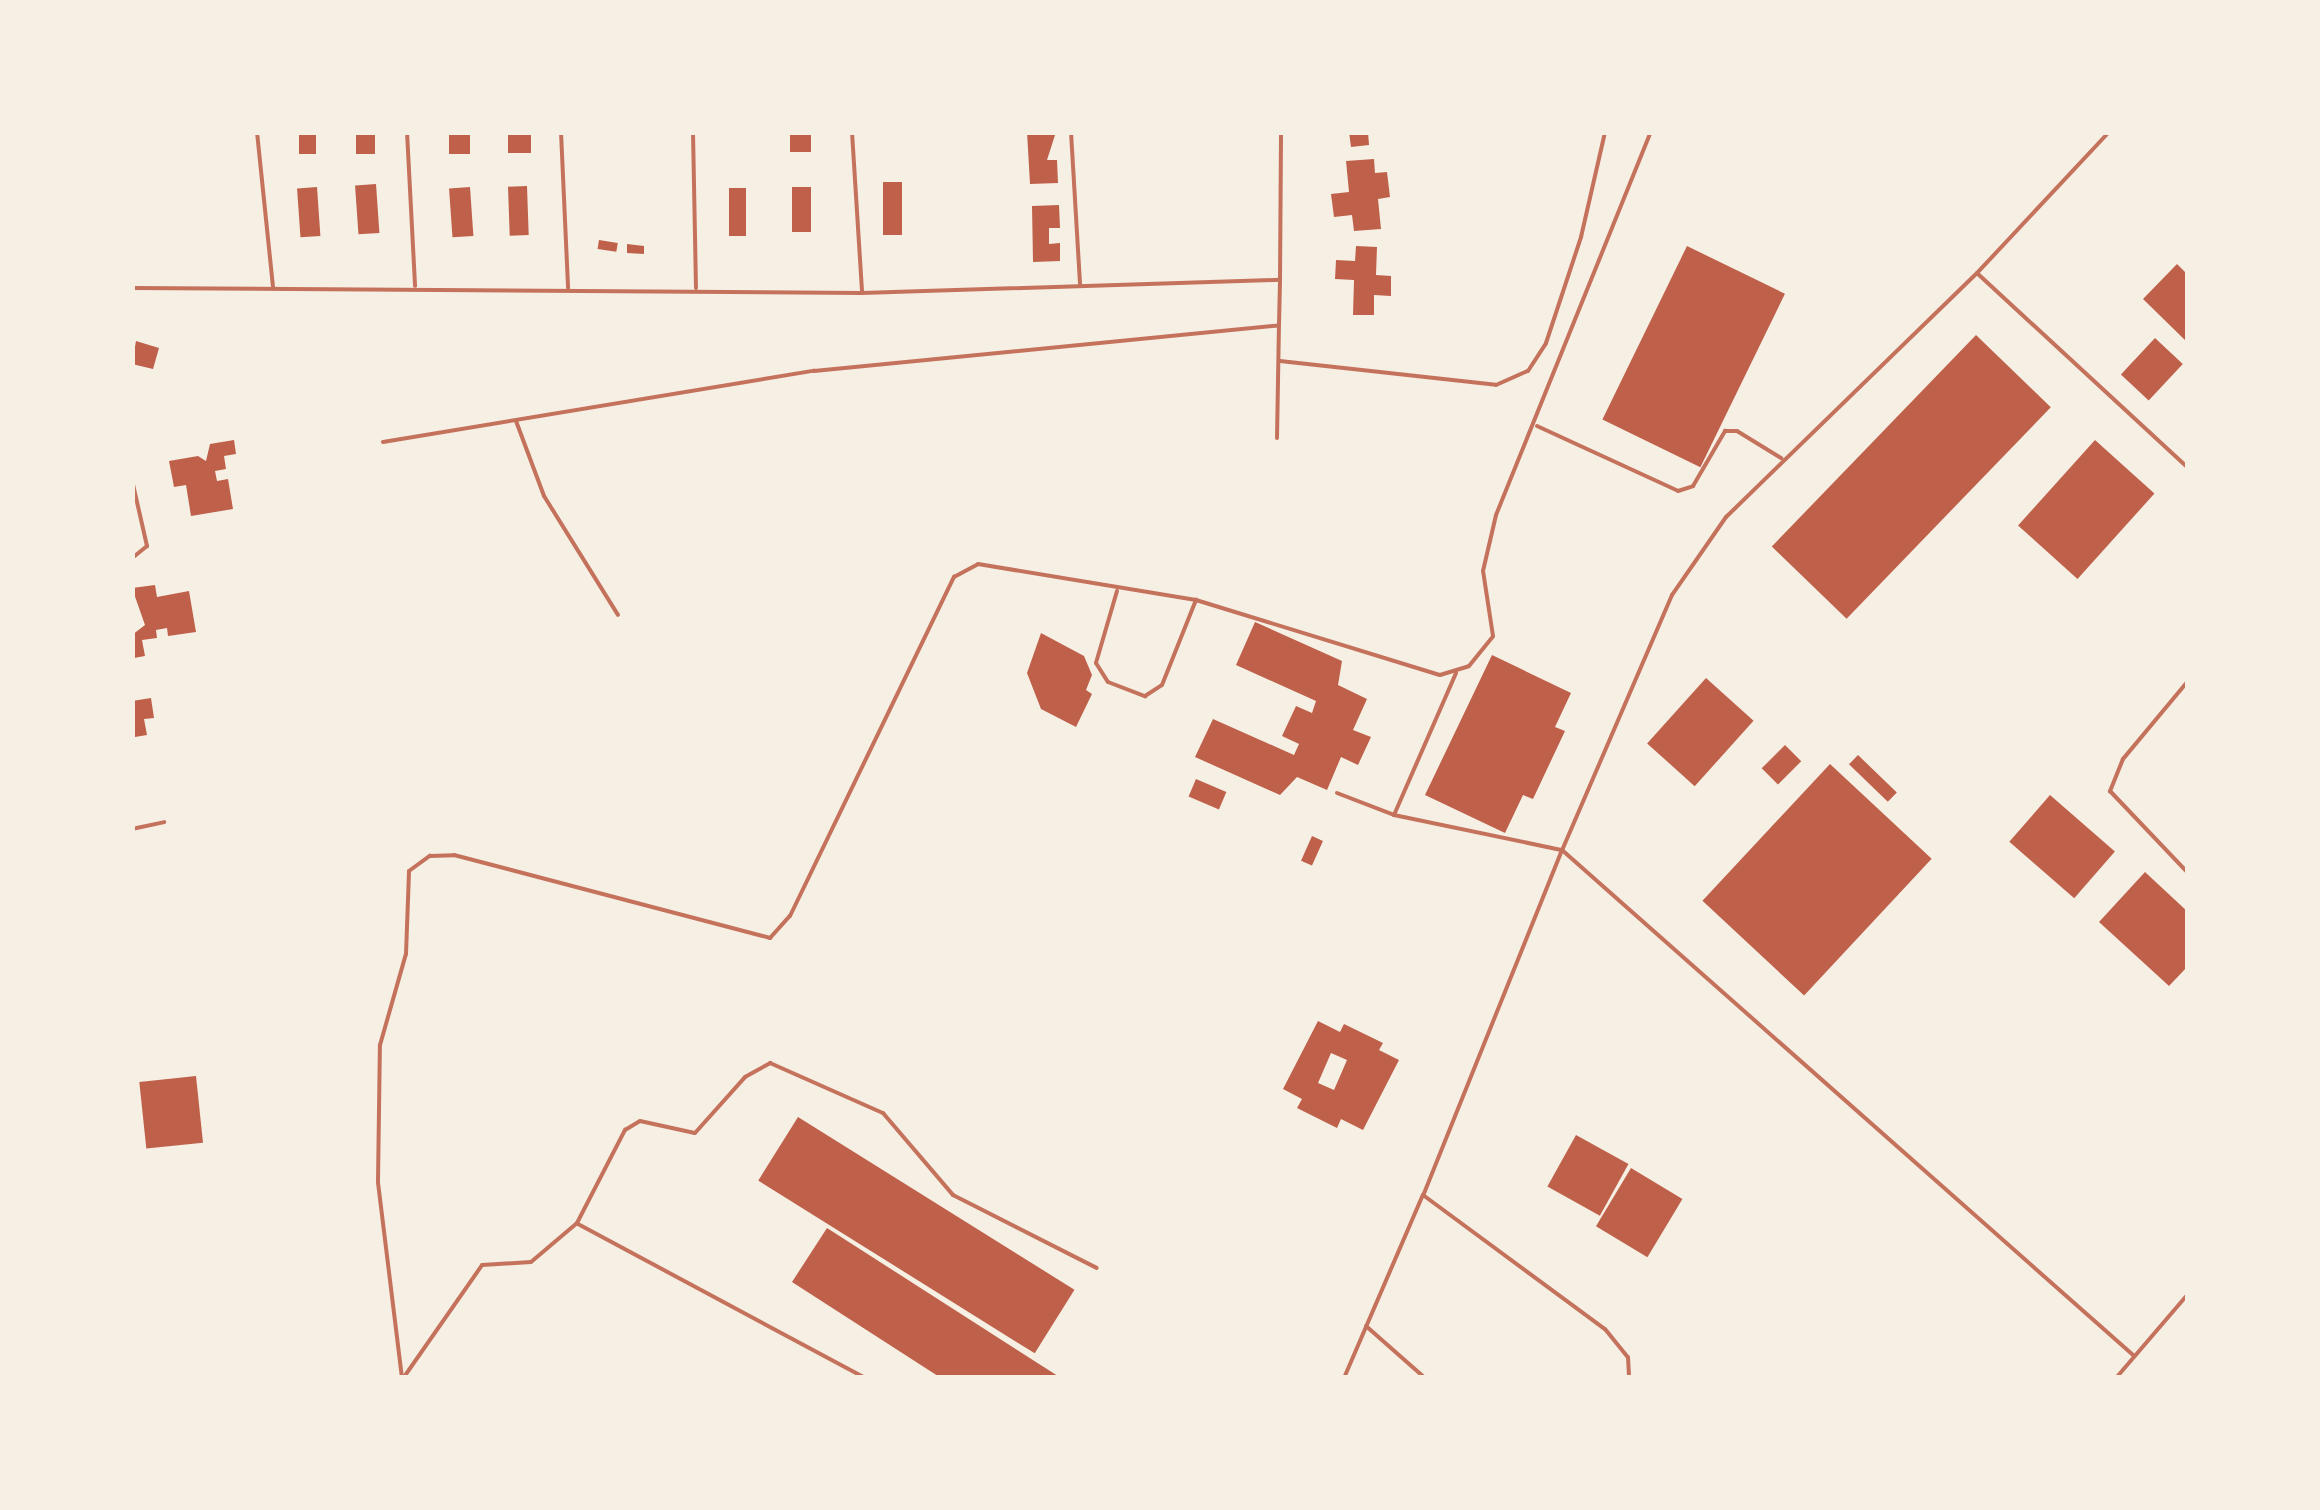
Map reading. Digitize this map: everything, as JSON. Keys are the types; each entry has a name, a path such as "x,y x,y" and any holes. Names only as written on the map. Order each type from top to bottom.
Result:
{"lane":[{"path":"257,132 273,288"},
{"path":"407,132 415,286"},
{"path":"561,132 568,288"},
{"path":"693,132 696,288"},
{"path":"852,132 862,293"},
{"path":"1071,132 1080,284"},
{"path":"1277,438 1281,132"},
{"path":"1280,361 1496,384 1528,371 1546,343 1581,238 1605,132"},
{"path":"1394,815 1456,672 1485,652 1493,636 1484,571 1487,546 1651,132"},
{"path":"1344,1378 1424,1195 1562,850 1672,595 1726,517 1780,458 1977,273 2109,132"},
{"path":"1977,273 2188,468"},
{"path":"132,288 415,286 862,293 1280,280"},
{"path":"383,442 814,370 1279,325"},
{"path":"515,420 544,496 618,615"},
{"path":"1537,426 1678,491 1693,486 1725,431 1738,431 1780,458"},
{"path":"132,480 147,546 132,558"},
{"path":"403,1378 378,1182 380,1045 406,954 409,870 430,856 454,855 770,938 790,916 954,577 967,567 1000,564 1118,590 1196,600 1403,667 1456,672"},
{"path":"1118,590 1096,663 1108,682 1145,696 1162,685 1196,600"},
{"path":"2188,681 2122,759 2110,792 2188,873"},
{"path":"1337,793 1394,815 1562,850 2132,1355"},
{"path":"132,829 164,822"},
{"path":"403,1378 482,1266 531,1262 577,1223 624,1130 640,1121 695,1133 745,1077 770,1063 884,1113 954,1195 1096,1268"},
{"path":"1424,1195 1605,1329 1628,1357 1629,1378"},
{"path":"577,1223 864,1378"},
{"path":"2116,1378 2188,1294"},
{"path":"1366,1326 1425,1378"}],"building":[{"path":"299,132 316,132 316,154 299,154"},
{"path":"356,132 375,132 375,154 356,154"},
{"path":"449,132 470,132 470,154 449,154"},
{"path":"508,132 531,132 531,153 508,153"},
{"path":"790,132 811,132 811,152 790,152"},
{"path":"1027,132 1056,132 1047,160 1057,160 1058,183 1030,184"},
{"path":"1349,132 1368,132 1369,145 1351,147"},
{"path":"1374,159 1375,173 1387,172 1390,197 1378,199 1381,229 1354,231 1352,215 1334,217 1331,194 1349,192 1346,161"},
{"path":"883,182 902,182 902,235 883,235"},
{"path":"376,184 379,233 358,234 355,185"},
{"path":"527,186 529,235 510,236 508,187"},
{"path":"317,187 320,236 300,237 297,188"},
{"path":"470,187 473,236 452,237 449,188"},
{"path":"792,187 811,187 811,232 792,232"},
{"path":"729,188 746,188 746,236 729,236"},
{"path":"1059,205 1060,228 1049,228 1049,244 1060,243 1060,261 1033,262 1032,206"},
{"path":"599,240 618,243 616,252 598,249"},
{"path":"627,244 644,246 644,254 627,253"},
{"path":"1356,246 1377,247 1376,275 1391,276 1391,296 1374,295 1374,315 1353,315 1354,280 1335,279 1336,260 1355,261"},
{"path":"1687,246 1785,294 1700,467 1602,419"},
{"path":"2177,264 2188,275 2188,343 2143,299"},
{"path":"1976,335 2051,407 1847,619 1772,546"},
{"path":"2155,338 2183,364 2149,400 2121,375"},
{"path":"136,341 159,348 153,369 132,364"},
{"path":"234,440 236,454 224,456 226,469 215,471 217,481 228,479 233,509 191,516 186,485 174,487 169,461 198,456 206,461 210,444"},
{"path":"2095,440 2154,494 2078,579 2018,525"},
{"path":"155,585 157,597 189,591 196,632 168,636 167,628 156,630 157,638 142,640 145,656 134,658 132,635 145,625 132,588"},
{"path":"1255,622 1342,661 1338,685 1367,699 1353,730 1371,737 1358,765 1341,757 1327,790 1297,777 1280,795 1195,757 1213,719 1294,755 1299,744 1282,736 1296,706 1312,713 1316,701 1236,665"},
{"path":"1041,633 1084,656 1092,675 1086,690 1092,694 1076,727 1041,709 1027,673"},
{"path":"1492,655 1571,693 1555,727 1565,731 1533,799 1523,795 1505,833 1425,795"},
{"path":"1706,678 1754,721 1695,786 1647,743"},
{"path":"151,698 154,718 144,719 147,735 135,737 132,745 132,701"},
{"path":"1785,745 1801,761 1778,785 1762,768"},
{"path":"1858,755 1897,793 1888,802 1849,764"},
{"path":"1830,764 1932,859 1804,996 1702,901"},
{"path":"1196,779 1226,792 1219,809 1189,796"},
{"path":"2050,795 2115,851 2074,898 2009,842"},
{"path":"1312,836 1323,841 1312,866 1301,861"},
{"path":"2145,872 2188,912 2188,966 2169,986 2099,922"},
{"path":"1318,1021 1340,1032 1344,1024 1383,1043 1379,1050 1399,1060 1363,1130 1341,1119 1337,1128 1297,1108 1302,1099 1283,1089","holes":["1331,1053 1347,1060 1334,1090 1318,1083"]},
{"path":"196,1076 203,1143 146,1149 139,1082"},
{"path":"798,1117 1074,1290 1035,1353 758,1181"},
{"path":"1576,1135 1628,1164 1600,1216 1547,1187"},
{"path":"1631,1168 1682,1199 1647,1257 1596,1226"},
{"path":"827,1228 1061,1378 941,1378 792,1282"}]}
